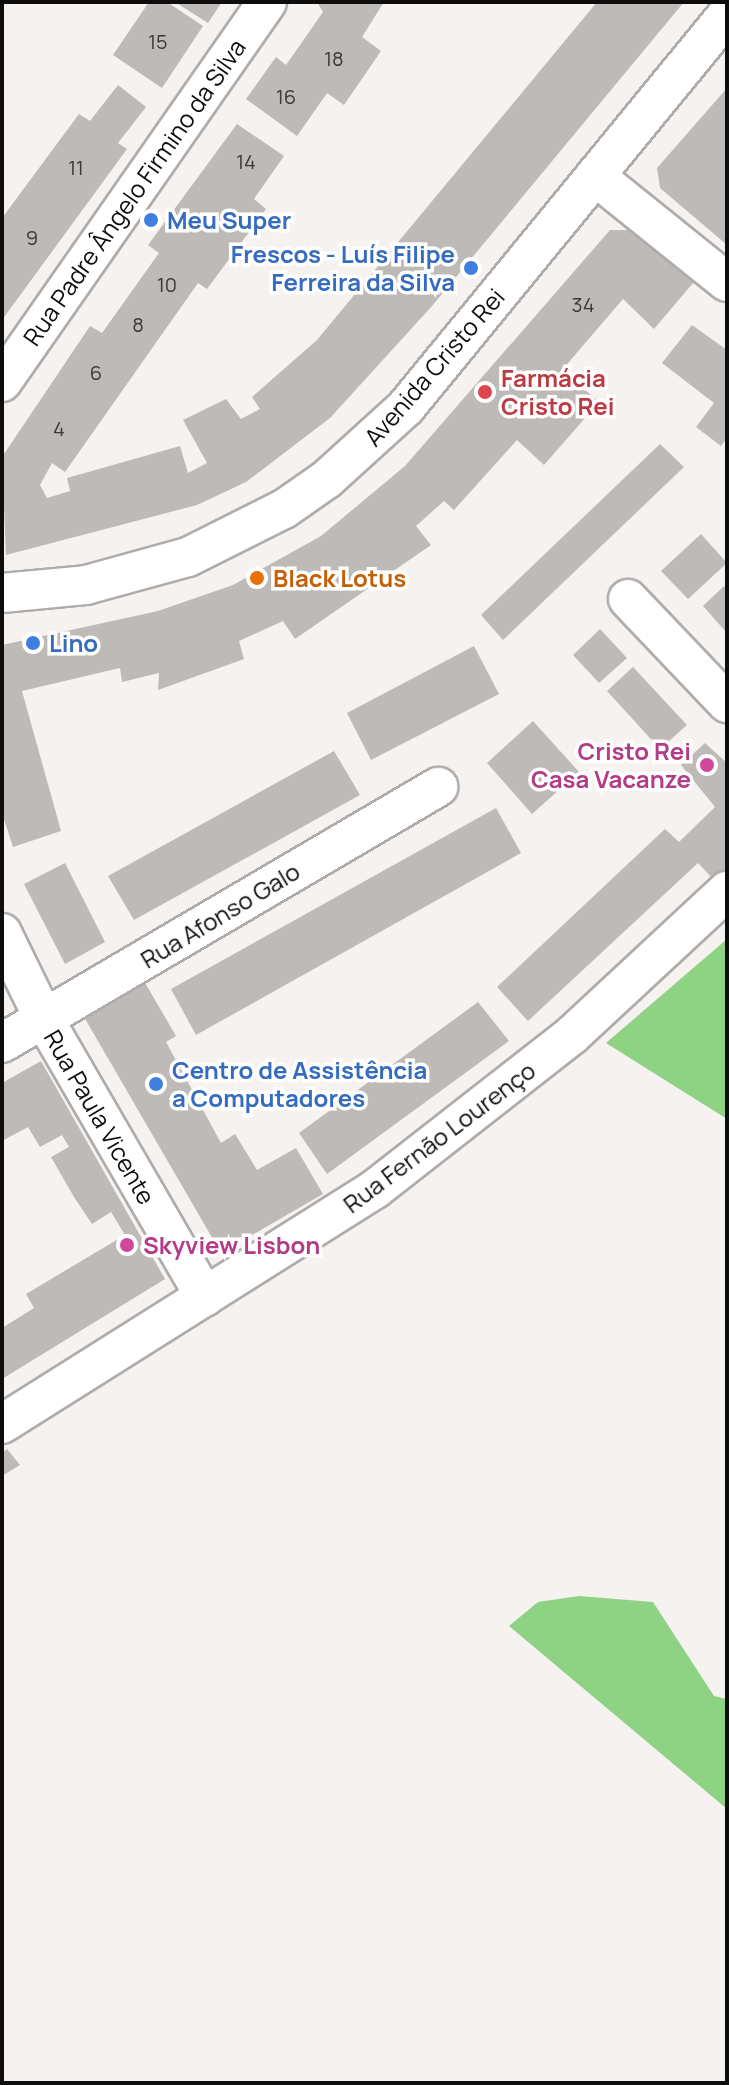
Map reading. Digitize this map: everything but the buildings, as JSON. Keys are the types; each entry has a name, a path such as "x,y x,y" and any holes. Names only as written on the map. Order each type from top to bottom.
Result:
{"street":[{"name":"Rua Padre Ângelo Firmino da Silva","path":"2,382 267,2"},
{"name":"Avenida Cristo Rei","path":"2,593 86,585 188,557 284,509 327,479 406,407 727,15"},
{"path":"595,176 727,282"},
{"path":"628,599 727,703"},
{"name":"Rua Afonso Galo","path":"2,1043 438,787"},
{"name":"Rua Fernão Lourenço","path":"2,1424 311,1233 446,1134 572,1035 727,891"},
{"name":"Rua Paula Vicente","path":"2,933 44,1019 205,1297"}],"green space":[{"path":"727,939 727,1119 606,1043"},
{"path":"579,1596 653,1602 714,1696 727,1699 727,1809 509,1626 538,1602"}],"place":[{"name":"Meu Super","path":"151,220"},
{"name":"Frescos - Luís Filipe Ferreira da Silva","path":"471,268"},
{"name":"Farmácia Cristo Rei","path":"485,392"},
{"name":"Black Lotus","path":"257,578"},
{"name":"Lino","path":"33,643"},
{"name":"Cristo Rei Casa Vacanze","path":"707,765"},
{"name":"Centro de Assistência a Computadores","path":"156,1084"},
{"name":"Skyview Lisbon","path":"127,1245"}]}
